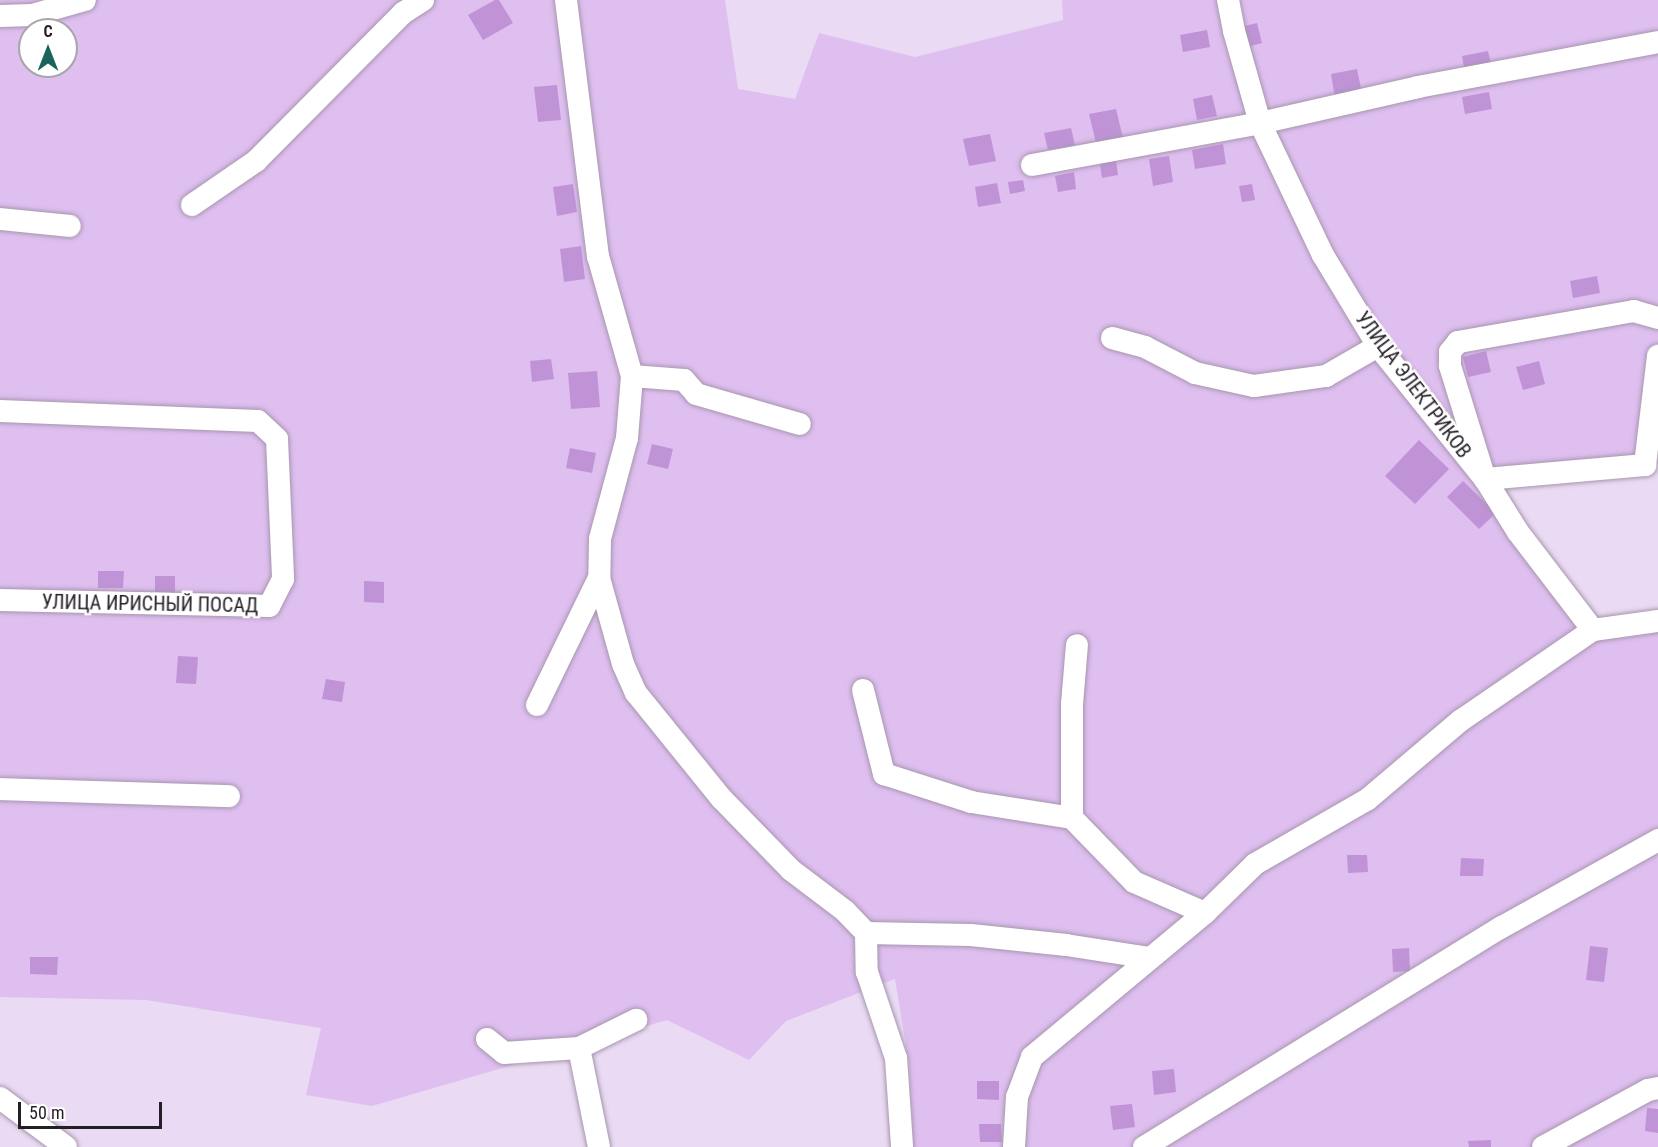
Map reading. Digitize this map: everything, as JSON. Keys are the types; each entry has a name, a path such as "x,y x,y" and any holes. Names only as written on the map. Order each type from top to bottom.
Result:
{"street":[{"path":"0,16 85,0"},
{"path":"192,205 256,161 403,14 423,0"},
{"path":"566,0 598,256 632,376 627,438 600,539 599,578 623,664 636,693 722,798 792,870 845,911 866,933 867,972 896,1058 902,1147"},
{"name":"УЛИЦА ЭЛЕКТРИКОВ","path":"1228,0 1234,31 1260,123 1323,255 1378,346 1485,479 1518,532 1593,630"},
{"path":"1032,165 1260,123 1418,87 1658,42"},
{"path":"0,219 70,226"},
{"path":"1658,318 1634,311 1458,342 1450,352 1450,366 1485,479 1645,465 1658,356"},
{"path":"1112,338 1145,347 1195,373 1254,386 1326,376 1378,346"},
{"path":"632,376 684,380 696,394 800,424"},
{"name":"УЛИЦА ИРИСНЫЙ ПОСАД","path":"0,411 258,421 277,439 283,579 269,606 0,600"},
{"path":"537,705 599,578"},
{"path":"1014,1147 1017,1097 1032,1057 1205,913 1255,864 1368,799 1460,721 1593,630 1658,621"},
{"path":"1072,818 1072,704 1077,645"},
{"path":"863,690 884,774 971,802 1072,818 1134,882 1205,913"},
{"path":"0,789 229,796"},
{"path":"1144,1147 1502,927 1658,840"},
{"path":"866,933 971,935 1066,945 1150,958"},
{"path":"487,1039 504,1053 579,1048 636,1020"},
{"path":"579,1048 599,1147"},
{"path":"1543,1147 1648,1090 1658,1088"},
{"path":"0,1098 66,1147"}],"shaded area":[{"path":"0,0 725,0 738,89 795,99 819,33 915,57 1063,20 1062,0 1658,0 1658,356 1645,465 1486,479 1593,630 1658,621 1658,1147 913,1147 909,1064 895,979 786,1021 749,1060 667,1020 372,1106 306,1095 321,1028 146,1000 0,997"}],"building":[{"path":"499,0 513,23 483,40 468,15"},
{"path":"1257,23 1262,43 1247,47 1241,27"},
{"path":"1207,30 1210,47 1183,52 1180,35"},
{"path":"1488,51 1492,68 1465,73 1462,56"},
{"path":"1357,69 1362,93 1335,98 1331,74"},
{"path":"557,85 561,120 538,122 534,87"},
{"path":"1489,92 1492,109 1465,114 1462,97"},
{"path":"1212,95 1217,116 1197,120 1193,99"},
{"path":"1116,109 1123,138 1096,143 1089,114"},
{"path":"1071,128 1075,145 1048,150 1044,133"},
{"path":"990,134 996,161 969,166 963,139"},
{"path":"1223,144 1226,164 1195,169 1192,150"},
{"path":"1169,156 1173,182 1153,186 1149,159"},
{"path":"1116,161 1118,175 1102,178 1100,164"},
{"path":"1074,172 1076,189 1058,192 1055,176"},
{"path":"1023,180 1025,191 1010,194 1008,182"},
{"path":"997,183 1001,203 978,207 975,187"},
{"path":"573,184 577,212 557,216 553,187"},
{"path":"1252,184 1255,200 1242,202 1239,186"},
{"path":"581,246 585,279 564,282 560,249"},
{"path":"1597,276 1600,293 1573,298 1570,281"},
{"path":"1486,351 1491,372 1468,377 1463,357"},
{"path":"551,359 554,379 532,382 530,361"},
{"path":"1539,361 1545,384 1523,390 1516,367"},
{"path":"597,371 600,407 571,409 568,373"},
{"path":"1419,440 1449,469 1415,504 1385,476"},
{"path":"652,444 673,449 668,469 647,464"},
{"path":"570,448 596,453 592,473 566,468"},
{"path":"1463,481 1496,513 1479,529 1447,497"},
{"path":"98,571 124,571 123,588 98,588"},
{"path":"155,576 175,576 175,593 155,592"},
{"path":"364,581 384,582 384,603 364,602"},
{"path":"178,656 198,657 196,684 176,683"},
{"path":"326,679 345,682 342,702 322,699"},
{"path":"1347,855 1367,855 1368,872 1348,873"},
{"path":"1461,858 1484,859 1483,876 1460,876"},
{"path":"1590,946 1608,948 1604,982 1586,980"},
{"path":"1409,948 1410,971 1393,972 1392,949"},
{"path":"30,957 58,957 57,975 30,974"},
{"path":"1174,1069 1176,1092 1154,1095 1152,1071"},
{"path":"977,1081 999,1081 999,1100 977,1099"},
{"path":"1132,1104 1135,1127 1113,1130 1110,1106"},
{"path":"1647,1108 1658,1109 1658,1133 1645,1131"},
{"path":"979,1124 1001,1124 1002,1142 980,1142"},
{"path":"1491,1140 1491,1147 1469,1147 1468,1141"}]}
